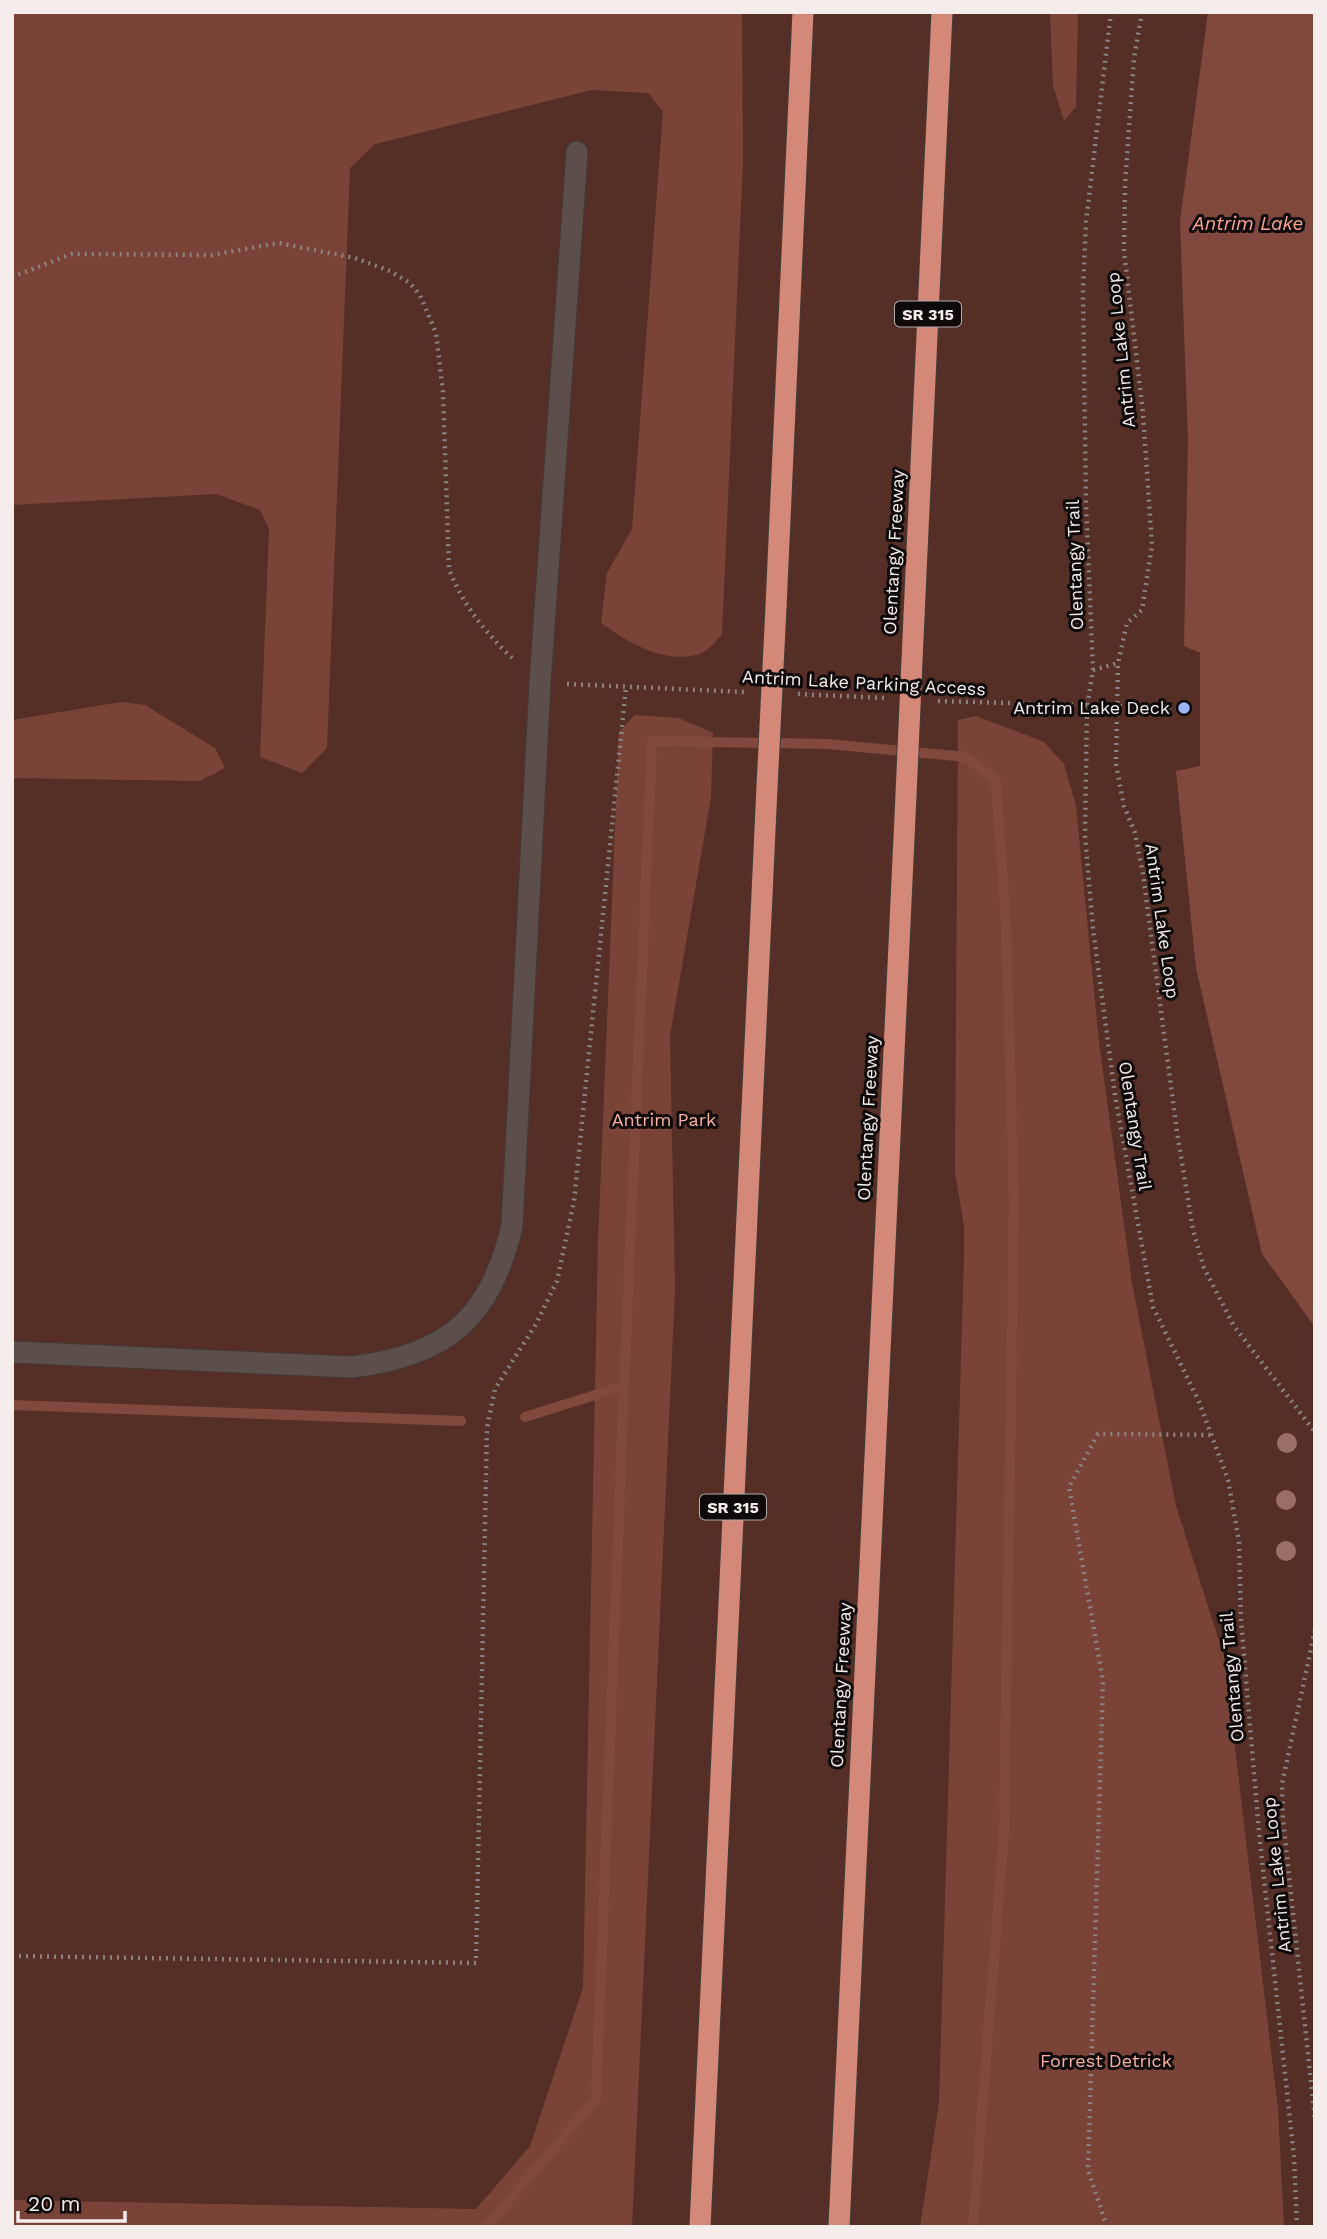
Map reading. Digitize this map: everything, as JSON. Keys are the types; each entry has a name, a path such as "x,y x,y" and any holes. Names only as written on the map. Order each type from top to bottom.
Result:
{"highway":[{"name":"SR 315","path":"700,2227 803,12"},
{"name":"Olentangy Freeway","path":"839,2227 942,12"}],"lane":[{"path":"12,1352 362,1366 394,1362 436,1345 459,1328 490,1292 503,1265 512,1226 540,683 577,152"}],"path":[{"name":"Olentangy Trail","path":"1111,12 1086,222 1083,289 1093,670 1087,707 1085,835 1093,929 1115,1095 1153,1307 1211,1435 1228,1480 1238,1541 1241,1620 1259,1832 1294,2157 1297,2227"},
{"name":"Antrim Lake Loop","path":"1142,12 1134,58 1124,251 1143,414 1153,545 1142,610 1127,623 1118,663 1116,764 1124,806 1135,833 1143,874 1177,1132 1204,1268 1234,1326 1315,1432"},
{"path":"12,277 72,254 212,255 278,243 355,258 410,282 420,295 436,333 443,392 449,569 457,592 484,632 540,683"},
{"path":"1093,670 1118,663"},
{"name":"Antrim Lake Parking Access","path":"540,683 747,692"},
{"path":"12,1956 476,1963 487,1428 495,1389 536,1324 557,1281 574,1201 626,687"},
{"name":"Antrim Lake Parking Access","path":"788,694 897,699"},
{"name":"Antrim Lake Parking Access","path":"924,700 1184,708"},
{"path":"1107,2227 1088,2170 1103,1681 1069,1488 1098,1434 1211,1435"},
{"name":"Antrim Lake Loop","path":"1315,1630 1282,1784 1283,1819 1315,2119"}],"green space":[{"name":"Antrim Park","path":"12,12 1315,12 1315,2227 12,2227"},
{"path":"12,12 742,12 743,160 722,634 715,642 705,652 675,657 636,645 601,623 607,573 632,529 663,111 648,93 591,90 375,144 350,168 327,748 302,773 260,757 269,529 260,510 216,494 12,505"},
{"path":"1050,12 1078,12 1076,107 1064,121 1053,85"},
{"path":"121,702 145,705 215,748 225,768 200,781 12,778 12,720"},
{"path":"635,715 679,718 713,733 711,797 670,1036 675,1289 632,2227 12,2227 12,2200 476,2209 530,2146 583,1988 598,1241 619,732"},
{"name":"Forrest Detrick","path":"976,716 1044,742 1064,764 1076,806 1099,1042 1132,1283 1176,1506 1224,1656 1278,2109 1284,2227 920,2227 939,2103 964,1256 964,1226 955,1172 958,720"}],"water":[{"name":"Antrim Lake","path":"1208,12 1315,12 1315,1327 1262,1254 1196,968 1176,771 1200,766 1200,653 1184,646 1188,441 1180,221"}],"waterway":[{"path":"525,1417 624,1386 652,741 828,744 966,757 996,781 1006,924 1014,1203 1004,1830 973,2227"},
{"path":"486,2227 596,2099 624,1386"},
{"path":"12,1405 461,1421"}],"place":[{"name":"Antrim Lake Deck","path":"1184,708"}]}
